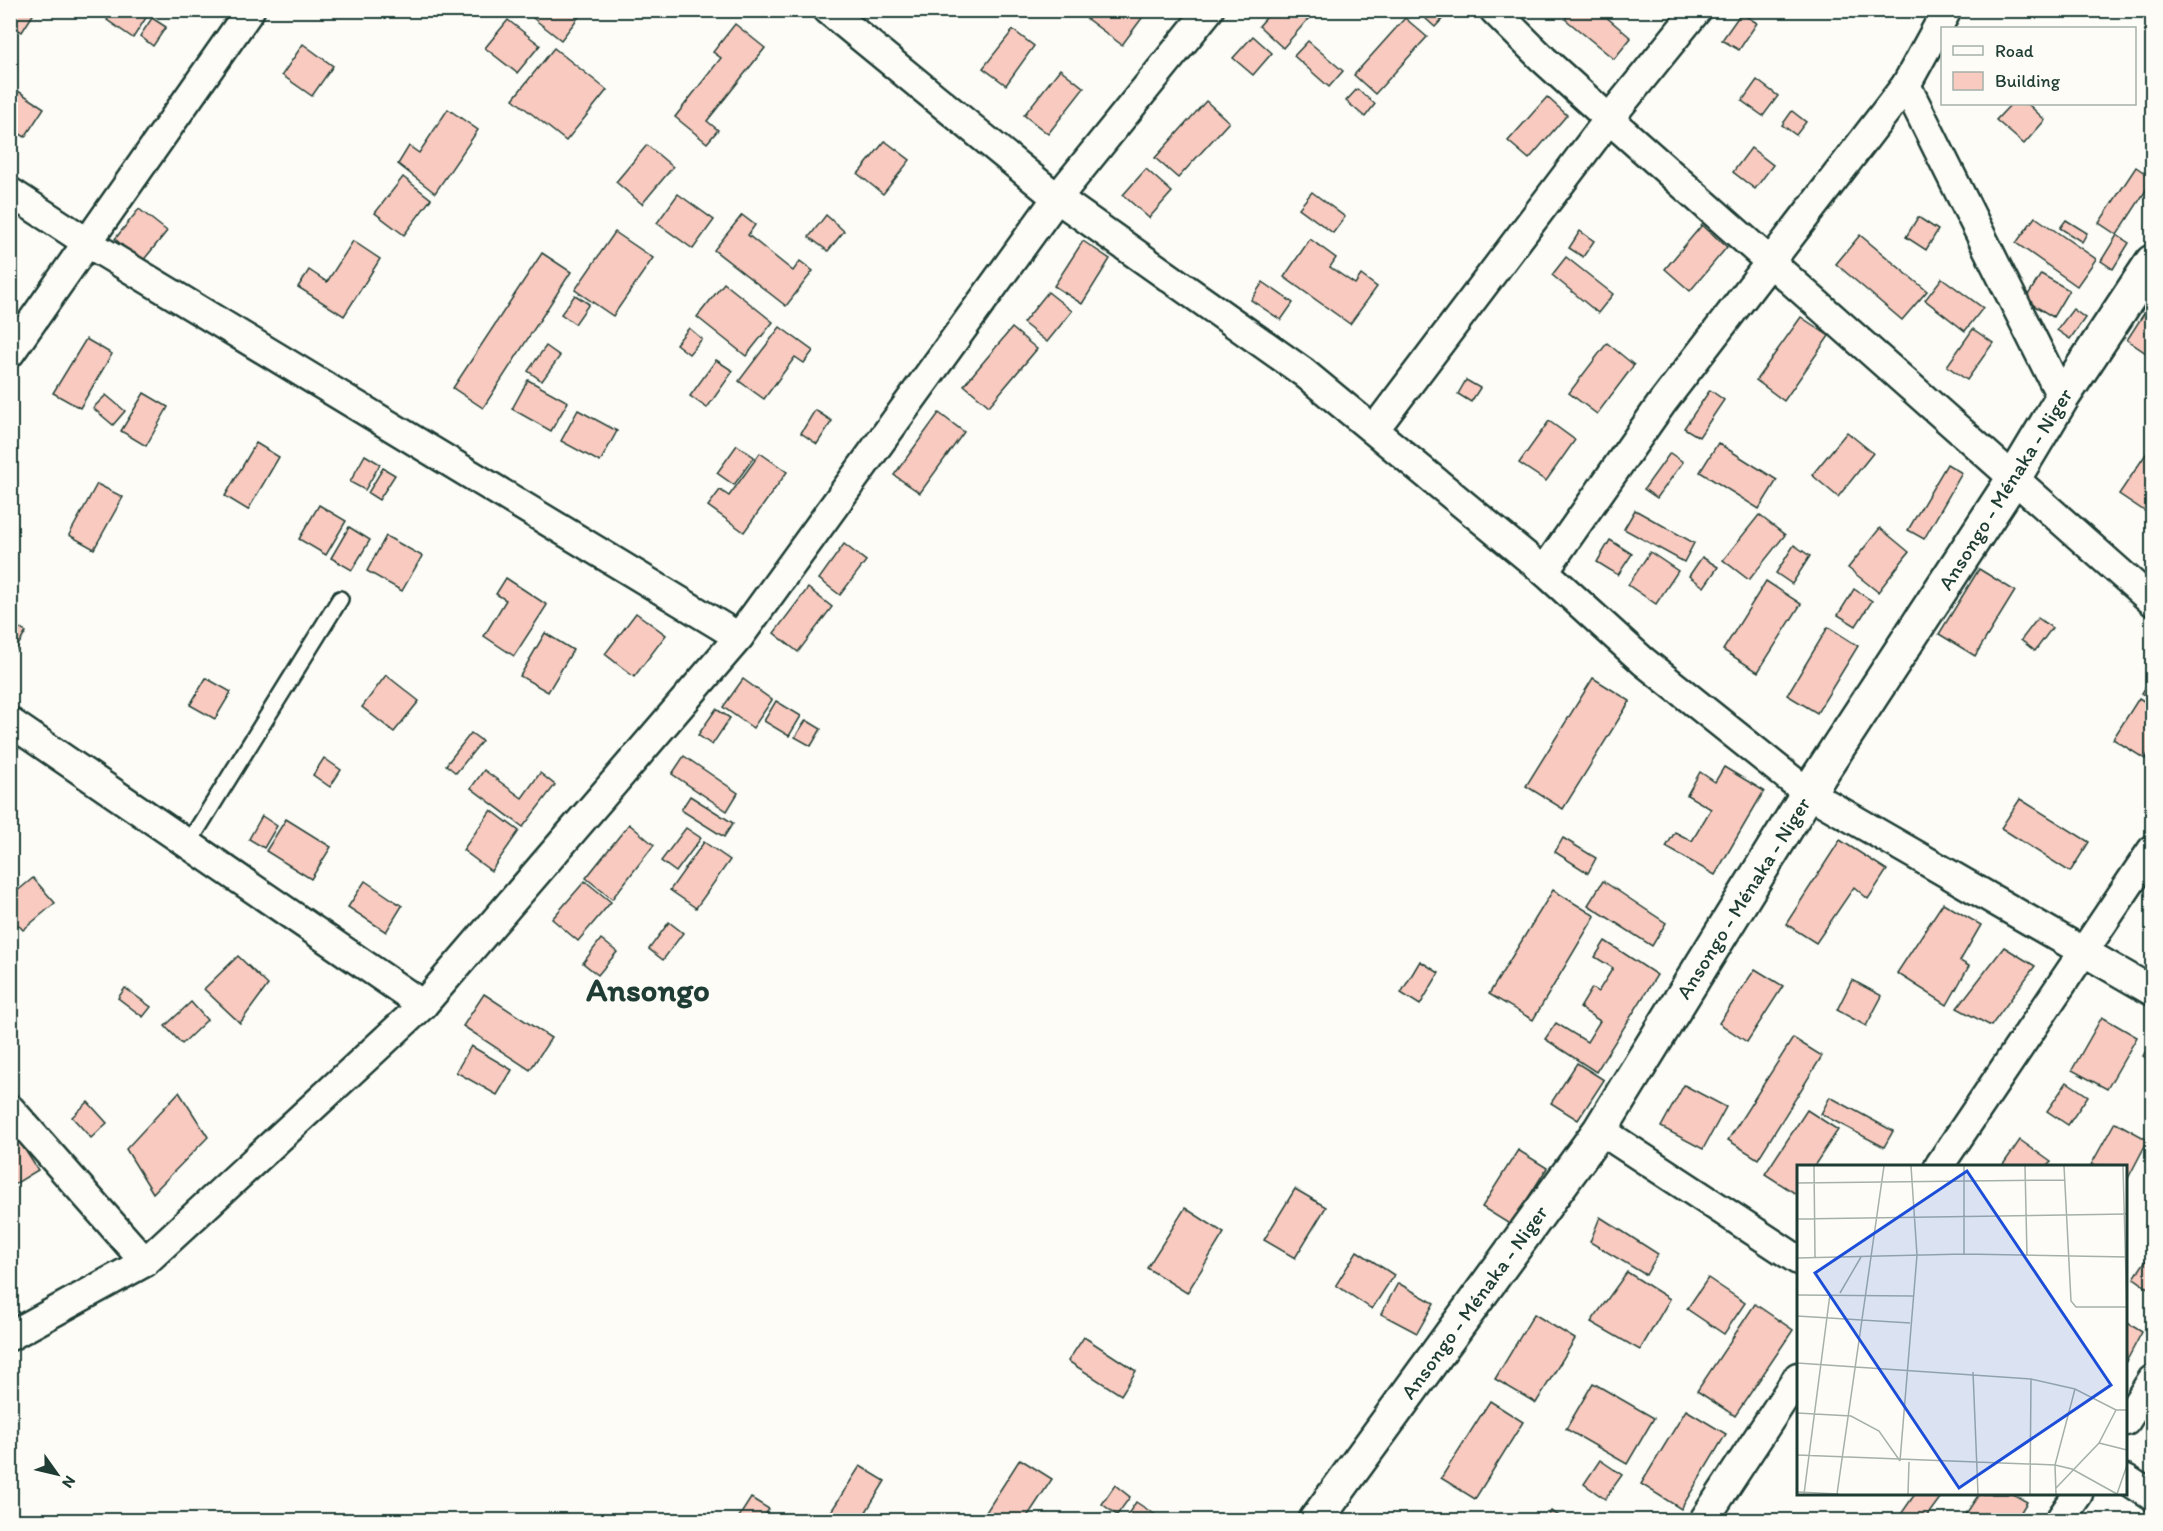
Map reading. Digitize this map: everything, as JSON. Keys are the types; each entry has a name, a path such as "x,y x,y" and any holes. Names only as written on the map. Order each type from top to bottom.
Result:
{"main road":[{"name":"Ansongo - Ménaka - Niger","path":"1316,1521 1600,1130 1808,793 2152,262"}],"street":[{"path":"10,353 250,10"},
{"path":"828,10 1057,198 1303,372 1544,570 1643,661 1808,793 2152,991"},
{"path":"10,1336 145,1262 423,1005 739,638 1057,198 1209,10"},
{"path":"1494,10 1543,59 1609,119 2152,601"},
{"path":"1374,430 1609,119 1697,10"},
{"path":"1544,570 1662,403 1906,85 1947,10"},
{"path":"1906,85 2062,398"},
{"path":"10,192 88,243 739,638"},
{"path":"10,722 423,1005"},
{"path":"1940,1165 2152,850"},
{"path":"10,1109 145,1262"},
{"path":"1600,1130 1797,1259"},
{"path":"1704,1521 1797,1379"},
{"path":"2127,1419 2152,1380"},
{"path":"2127,1480 2152,1496"},
{"path":"2060,1521 2077,1495"}],"lane":[{"path":"188,844 340,599"}],"building":[{"path":"10,10 36,10 22,32 10,25"},
{"path":"114,10 151,10 133,38 107,20"},
{"path":"533,10 584,10 561,40 529,15"},
{"path":"1075,10 1148,10 1122,45"},
{"path":"1273,10 1316,10 1283,48 1259,26"},
{"path":"1416,10 1445,10 1448,13 1435,27"},
{"path":"1573,10 1598,10 1631,38 1614,59 1565,19"},
{"path":"1741,13 1757,23 1739,50 1722,40"},
{"path":"152,18 166,27 153,46 140,36"},
{"path":"1405,18 1427,37 1375,94 1354,75"},
{"path":"508,20 540,45 517,73 485,48"},
{"path":"735,24 765,48 707,121 718,130 707,143 675,117 721,58 713,52"},
{"path":"1013,30 1034,46 1006,85 983,68"},
{"path":"1253,36 1272,53 1253,75 1233,58"},
{"path":"1308,41 1343,71 1329,87 1294,56"},
{"path":"303,44 333,66 312,96 282,75"},
{"path":"554,48 607,90 566,141 513,99"},
{"path":"1060,69 1084,88 1048,134 1024,115"},
{"path":"1757,80 1778,96 1763,116 1742,101"},
{"path":"1357,89 1375,104 1365,117 1346,101"},
{"path":"18,91 44,108 25,137 10,128 10,103"},
{"path":"1547,97 1567,115 1529,159 1508,141"},
{"path":"1206,101 1229,122 1178,178 1155,158"},
{"path":"2010,105 2029,105 2045,120 2024,144 1996,120"},
{"path":"448,109 478,130 435,193 398,164 409,146 419,153"},
{"path":"1792,111 1806,122 1796,135 1782,125"},
{"path":"885,141 910,160 883,194 858,174"},
{"path":"647,145 673,167 642,204 616,182"},
{"path":"1751,148 1773,165 1755,189 1733,172"},
{"path":"2136,167 2152,178 2152,181 2117,235 2099,223"},
{"path":"1146,169 1172,192 1149,218 1123,195"},
{"path":"403,177 431,199 404,235 375,213"},
{"path":"1312,192 1345,217 1333,233 1299,208"},
{"path":"678,194 714,220 693,249 657,223"},
{"path":"139,209 167,231 142,262 115,239"},
{"path":"742,215 755,225 748,235 793,271 800,261 813,271 786,306 714,250"},
{"path":"826,215 844,231 828,251 809,237"},
{"path":"1918,217 1938,230 1926,250 1906,237"},
{"path":"2035,217 2096,259 2077,286 2016,243"},
{"path":"2066,220 2087,233 2082,242 2060,228"},
{"path":"1702,225 1727,247 1690,291 1665,269"},
{"path":"1580,231 1594,241 1583,257 1569,248"},
{"path":"615,232 653,258 613,316 575,290"},
{"path":"1860,235 1927,291 1902,320 1836,264"},
{"path":"2117,235 2129,243 2113,269 2101,261"},
{"path":"1310,239 1336,258 1330,267 1355,284 1361,275 1377,287 1350,324 1284,277"},
{"path":"353,241 380,259 344,316 298,287 309,270 327,282"},
{"path":"1083,241 1110,259 1082,304 1054,286"},
{"path":"542,253 571,272 483,408 453,388"},
{"path":"1566,257 1613,294 1598,313 1552,275"},
{"path":"2041,274 2069,290 2053,317 2025,300"},
{"path":"1942,278 1983,308 1965,331 1925,300"},
{"path":"1263,282 1293,303 1281,320 1251,300"},
{"path":"724,283 773,322 746,356 697,317"},
{"path":"1048,292 1072,311 1047,342 1023,323"},
{"path":"575,295 589,304 575,324 561,314"},
{"path":"2152,301 2152,357 2127,340"},
{"path":"2073,309 2085,318 2070,339 2057,330"},
{"path":"1801,317 1829,336 1784,401 1756,380"},
{"path":"780,327 813,351 804,363 795,357 764,399 739,381"},
{"path":"689,328 702,339 689,354 676,344"},
{"path":"1012,328 1037,349 989,406 964,385"},
{"path":"1973,329 1993,343 1967,380 1947,366"},
{"path":"86,339 112,354 80,408 53,393"},
{"path":"1607,343 1634,365 1597,414 1569,393"},
{"path":"546,346 560,356 542,381 528,371"},
{"path":"716,360 733,371 707,408 690,396"},
{"path":"528,380 568,402 551,431 512,409"},
{"path":"1466,380 1480,388 1471,402 1458,394"},
{"path":"1710,390 1724,400 1699,437 1684,428"},
{"path":"144,393 168,407 146,446 121,431"},
{"path":"106,395 125,411 113,425 93,408"},
{"path":"578,410 617,431 600,462 561,441"},
{"path":"815,410 832,421 817,444 801,433"},
{"path":"939,413 964,432 920,493 894,475"},
{"path":"1549,421 1575,440 1546,481 1519,463"},
{"path":"1847,432 1873,453 1838,497 1812,475"},
{"path":"256,443 279,457 248,510 225,496"},
{"path":"1718,443 1777,480 1759,509 1700,472"},
{"path":"737,445 754,457 734,485 717,473"},
{"path":"2152,445 2152,516 2119,494"},
{"path":"760,453 787,472 744,532 708,506 720,490 729,496"},
{"path":"1670,453 1683,462 1657,498 1644,489"},
{"path":"365,455 380,464 365,490 350,482"},
{"path":"1947,464 1962,473 1924,539 1908,530"},
{"path":"383,468 395,475 379,500 368,493"},
{"path":"97,484 123,497 94,549 69,535"},
{"path":"319,505 346,521 326,555 299,539"},
{"path":"1635,510 1694,543 1684,562 1624,529"},
{"path":"1759,515 1785,535 1749,580 1723,560"},
{"path":"349,527 370,540 352,570 331,558"},
{"path":"1880,528 1909,552 1878,592 1848,568"},
{"path":"386,536 422,556 402,591 367,571"},
{"path":"1610,540 1632,554 1618,575 1597,562"},
{"path":"844,544 866,561 840,595 819,579"},
{"path":"1794,545 1810,556 1792,584 1776,573"},
{"path":"1650,552 1678,571 1656,604 1628,585"},
{"path":"1702,557 1718,567 1704,587 1689,576"},
{"path":"1979,569 2015,591 1975,656 1939,634"},
{"path":"506,578 547,605 514,656 484,636 506,600 496,594"},
{"path":"1766,581 1801,604 1758,672 1723,650"},
{"path":"808,588 832,607 798,652 774,633"},
{"path":"1854,589 1872,601 1856,626 1838,615"},
{"path":"636,613 666,635 634,677 605,654"},
{"path":"2038,618 2052,628 2035,651 2021,640"},
{"path":"10,623 26,632 10,659"},
{"path":"1828,627 1858,646 1817,713 1787,695"},
{"path":"545,633 573,650 548,692 520,676"},
{"path":"386,675 419,701 394,732 362,707"},
{"path":"2152,677 2152,700 2142,693"},
{"path":"206,678 231,692 215,719 190,705"},
{"path":"1593,678 1630,701 1563,809 1526,786"},
{"path":"743,679 772,700 753,728 723,707"},
{"path":"2139,698 2152,706 2152,747 2145,759 2113,739"},
{"path":"776,701 801,716 789,736 764,721"},
{"path":"716,709 730,718 712,745 698,735"},
{"path":"806,720 821,729 811,746 795,737"},
{"path":"471,733 482,741 456,773 446,765"},
{"path":"684,756 738,793 727,811 672,774"},
{"path":"324,758 341,770 330,787 313,775"},
{"path":"1724,767 1764,791 1715,875 1666,847 1675,832 1692,841 1711,809 1687,795 1700,772 1715,782"},
{"path":"484,770 522,798 540,773 555,785 523,827 471,788"},
{"path":"690,796 733,823 724,837 681,810"},
{"path":"2020,799 2089,842 2070,872 2001,828"},
{"path":"491,810 519,831 491,871 463,850"},
{"path":"262,816 277,826 264,848 249,839"},
{"path":"286,819 331,847 311,879 266,851"},
{"path":"629,824 654,845 612,899 586,878"},
{"path":"686,828 701,838 676,872 661,861"},
{"path":"1563,838 1596,858 1588,873 1555,852"},
{"path":"1840,840 1887,870 1868,899 1854,887 1816,943 1786,924"},
{"path":"704,842 730,860 696,908 670,890"},
{"path":"33,878 55,903 23,930 10,916 10,897"},
{"path":"365,881 402,906 386,932 348,907"},
{"path":"585,881 611,902 578,941 552,919"},
{"path":"1603,881 1666,923 1652,946 1588,905"},
{"path":"1553,890 1595,916 1533,1020 1489,994"},
{"path":"1943,903 1981,925 1960,961 1969,966 1947,1005 1897,973"},
{"path":"669,922 683,933 663,960 649,949"},
{"path":"601,939 617,952 598,975 583,963"},
{"path":"1605,941 1657,975 1596,1072 1545,1039 1556,1023 1587,1042 1600,1021 1580,1008 1592,988 1598,992 1613,968 1595,957"},
{"path":"2004,947 2035,966 1991,1026 1957,1008"},
{"path":"238,956 268,985 240,1023 204,989"},
{"path":"1420,961 1439,973 1420,1005 1401,993"},
{"path":"1755,969 1783,986 1747,1042 1719,1023"},
{"path":"1852,980 1882,996 1866,1026 1837,1010"},
{"path":"125,988 151,1007 143,1017 118,998"},
{"path":"484,994 551,1038 530,1070 463,1026"},
{"path":"191,1002 207,1020 182,1044 165,1026"},
{"path":"2102,1017 2137,1037 2107,1089 2072,1070"},
{"path":"1793,1038 1822,1056 1758,1159 1728,1140"},
{"path":"2152,1040 2152,1062 2143,1056"},
{"path":"471,1046 512,1070 497,1095 456,1072"},
{"path":"1577,1063 1604,1080 1578,1120 1551,1103"},
{"path":"2067,1082 2088,1096 2068,1125 2047,1111"},
{"path":"1684,1085 1726,1107 1703,1149 1661,1127"},
{"path":"179,1092 208,1137 153,1193 126,1149"},
{"path":"1830,1097 1893,1131 1884,1147 1821,1114"},
{"path":"88,1102 107,1123 91,1138 72,1117"},
{"path":"1807,1110 1838,1130 1815,1165 1797,1165 1796,1194 1765,1174"},
{"path":"2115,1122 2148,1140 2127,1180 2127,1165 2091,1165"},
{"path":"16,1136 38,1170 10,1187 10,1140"},
{"path":"2020,1140 2051,1162 2048,1165 2003,1165"},
{"path":"1518,1150 1547,1168 1511,1225 1482,1207"},
{"path":"1295,1189 1326,1207 1295,1258 1264,1240"},
{"path":"1185,1208 1224,1233 1187,1293 1147,1268"},
{"path":"1600,1217 1658,1254 1646,1275 1590,1242"},
{"path":"1357,1251 1394,1275 1372,1309 1336,1285"},
{"path":"2152,1251 2152,1291 2134,1278"},
{"path":"1627,1272 1670,1299 1640,1350 1591,1322"},
{"path":"1708,1278 1745,1303 1724,1334 1687,1309"},
{"path":"1398,1283 1434,1303 1417,1333 1381,1314"},
{"path":"1755,1304 1793,1330 1735,1416 1697,1391"},
{"path":"1534,1314 1575,1339 1536,1403 1495,1379"},
{"path":"2127,1323 2142,1332 2127,1360"},
{"path":"1084,1337 1136,1371 1121,1395 1068,1361"},
{"path":"1593,1383 1654,1418 1627,1464 1566,1429"},
{"path":"1490,1401 1523,1422 1475,1499 1441,1478"},
{"path":"1686,1410 1726,1434 1681,1509 1641,1484"},
{"path":"1020,1459 1052,1479 1025,1520 981,1520"},
{"path":"1600,1460 1622,1475 1605,1499 1584,1484"},
{"path":"860,1466 885,1481 861,1520 827,1518"},
{"path":"1115,1485 1130,1497 1117,1515 1102,1504"},
{"path":"1914,1495 1942,1495 1924,1520 1897,1520"},
{"path":"1978,1495 2015,1495 2027,1502 2016,1520 1962,1520"},
{"path":"751,1498 769,1509 762,1520 737,1520"},
{"path":"1136,1502 1163,1520 1124,1520"},
{"path":"1551,1511 1566,1520 1545,1520"}],"district":[{"name":"Ansongo","path":"648,989"}]}
